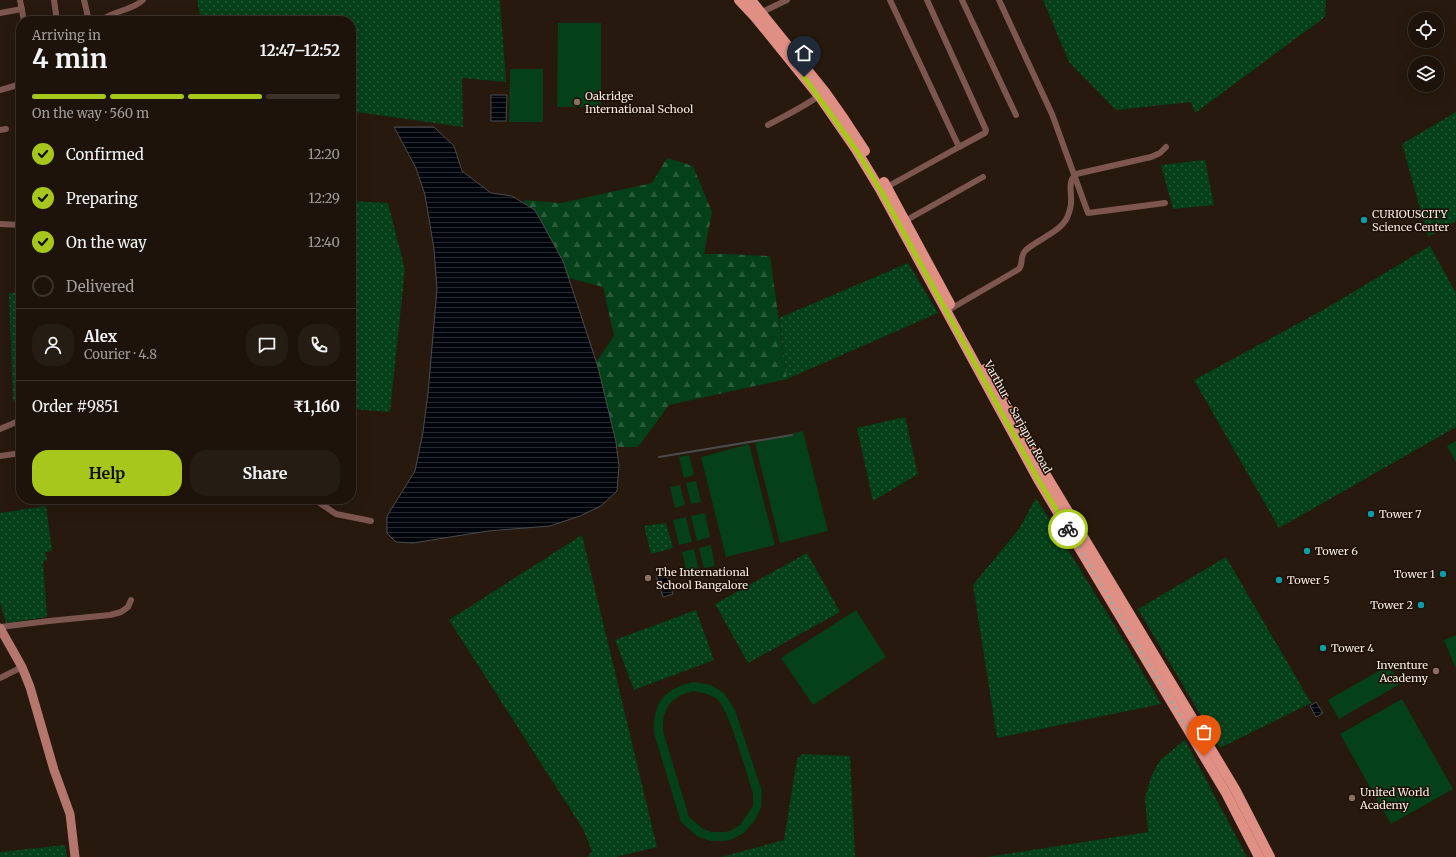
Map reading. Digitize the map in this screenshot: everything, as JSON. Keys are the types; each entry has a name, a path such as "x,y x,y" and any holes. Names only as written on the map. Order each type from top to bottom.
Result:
{"main road":[{"name":"Varthur - Sarjapur Road","path":"739,0 822,94"},
{"name":"Varthur - Sarjapur Road","path":"751,0 762,12 861,144 1039,481 1226,793 1259,857"},
{"name":"Varthur - Sarjapur Road","path":"884,189 905,220 1004,403 1046,475 1235,789 1270,857"}],"street":[{"path":"20,0 23,16"},
{"path":"54,0 56,16"},
{"path":"84,0 88,16"},
{"path":"109,16 120,10 134,7 143,0"},
{"path":"762,12 787,0"},
{"path":"890,0 959,147"},
{"path":"884,189 985,133 986,130 927,0"},
{"path":"962,0 1016,115"},
{"path":"999,0 1052,114 1088,213 1165,203"},
{"path":"0,13 22,9"},
{"path":"0,90 16,85"},
{"path":"768,125 794,112 822,94"},
{"path":"952,308 1019,269 1022,264 1021,257 1026,250 1063,224 1072,204 1070,184 1074,175 1081,172 1151,157 1160,153 1166,147"},
{"path":"905,220 983,177"},
{"path":"0,224 16,225"},
{"path":"0,429 16,422"},
{"path":"0,456 16,454"},
{"path":"321,504 336,514 371,521"},
{"path":"75,857 70,814 54,770 30,686 22,667 0,627 49,620 110,615 121,612 128,607 132,600"},
{"path":"0,678 22,667"}],"green space":[{"path":"197,0 500,0 506,82 462,78 463,127 356,112 356,16 200,16"},
{"path":"1043,0 1326,0 1325,17 1195,113 1191,102 1116,110 1069,62"},
{"path":"558,23 601,23 601,107 557,107"},
{"path":"510,69 543,69 543,122 509,122"},
{"path":"1456,112 1456,221 1428,237 1402,144"},
{"path":"667,158 693,166 712,212 704,254 770,256 787,379 669,405 638,447 605,447 579,387 614,336 603,287 565,277 523,200 561,203 652,183"},
{"path":"1205,160 1214,205 1173,209 1161,165"},
{"path":"356,201 388,203 405,269 390,412 356,409"},
{"path":"1430,246 1456,293 1456,427 1279,528 1194,380 1323,310"},
{"path":"908,263 938,313 787,379 779,318"},
{"path":"9,293 16,293 16,400 13,401"},
{"path":"905,417 918,474 873,501 857,428"},
{"path":"803,431 828,531 780,543 755,443"},
{"path":"1456,441 1456,462 1447,446"},
{"path":"749,444 775,545 726,557 701,457"},
{"path":"689,455 694,475 684,478 679,457"},
{"path":"696,481 701,502 691,504 686,483"},
{"path":"680,485 685,505 675,508 670,487"},
{"path":"1036,498 1126,644 1161,704 997,738 973,585 1019,529"},
{"path":"46,506 52,551 45,552 47,560 43,561 47,617 6,623 0,602 0,513"},
{"path":"705,513 710,537 697,541 691,516"},
{"path":"686,517 692,542 679,545 673,520"},
{"path":"666,523 673,548 651,554 644,526"},
{"path":"582,535 657,847 616,857 588,857 592,851 583,829 449,620"},
{"path":"711,545 715,566 704,568 699,548"},
{"path":"694,549 699,570 687,573 682,552"},
{"path":"807,553 840,612 748,663 715,604"},
{"path":"1226,557 1311,703 1220,748 1138,609"},
{"path":"696,610 714,660 634,690 615,640"},
{"path":"856,610 886,657 813,705 781,658"},
{"path":"1456,635 1456,669 1444,640"},
{"path":"1389,665 1400,684 1339,719 1328,700"},
{"path":"693,682 711,685 724,693 735,710 762,791 761,808 754,821 745,832 733,839 725,841 711,841 698,837 681,822 654,733 654,722 658,705 662,698 683,685","holes":["694,691 714,697 722,706 737,743 753,793 753,806 740,825 730,831 712,832 703,829 689,817 663,731 664,716 670,704 679,696"]},
{"path":"1402,699 1453,789 1391,824 1340,734"},
{"path":"1185,740 1247,857 987,857 1148,832 1145,798 1151,777 1160,760"},
{"path":"802,754 850,756 855,857 721,857 784,840 797,759"},
{"path":"65,845 67,857 0,857 0,852"}],"shaded area":[{"path":"491,95 507,95 506,121 491,121"},
{"path":"394,127 434,127 454,146 462,171 491,193 512,196 535,210 563,261 598,367 616,442 619,466 617,491 601,506 580,516 550,526 488,531 413,543 396,542 387,533 387,516 415,471 423,432 437,289 434,249 425,195 416,168"},
{"path":"666,573 673,594 663,597 656,576"},
{"path":"1316,702 1323,713 1316,717 1310,706"}],"waterway":[{"path":"659,457 792,435"}],"way so far":[{"path":"1068,529 1204,756"}],"place":[{"name":"Oakridge International School","path":"577,102"},
{"name":"CURIOUSCITY Science Center","path":"1364,220"},
{"name":"Tower 7","path":"1371,514"},
{"name":"Tower 6","path":"1307,551"},
{"name":"Tower 1","path":"1443,574"},
{"name":"The International School Bangalore","path":"648,578"},
{"name":"Tower 5","path":"1279,580"},
{"name":"Tower 2","path":"1421,605"},
{"name":"Tower 4","path":"1323,648"},
{"name":"Inventure Academy","path":"1436,671"},
{"name":"United World Academy","path":"1352,798"}],"route":[{"path":"804,77 855,148 881,191 1039,481 1068,529"}]}
